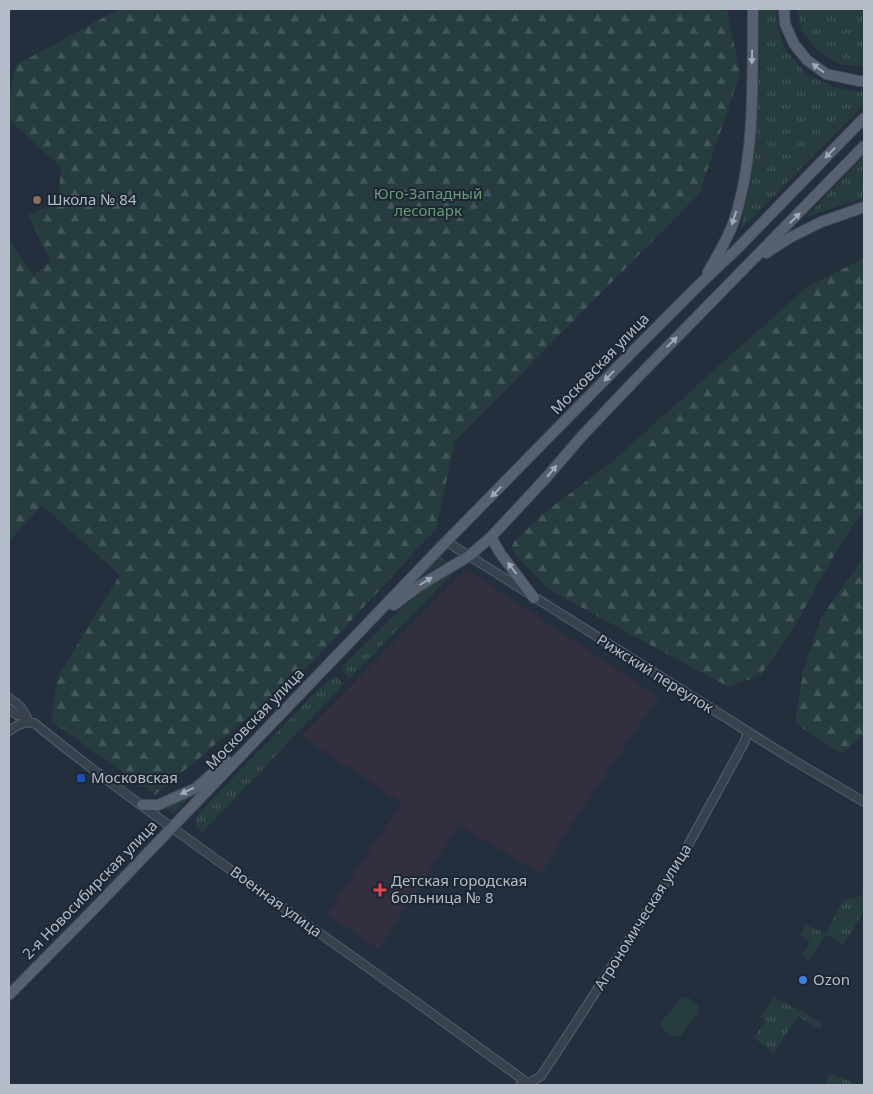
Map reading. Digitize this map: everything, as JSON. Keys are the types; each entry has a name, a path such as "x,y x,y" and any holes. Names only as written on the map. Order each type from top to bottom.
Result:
{"main road":[{"path":"702,281 733,223 744,186 750,138 753,9"},
{"path":"784,9 785,24 794,44 807,60 826,74 864,81"},
{"name":"Московская улица","path":"172,827 447,542 864,118"},
{"name":"Московская улица","path":"360,632 419,586 469,556 491,537 588,429 864,146"},
{"path":"748,265 789,238 821,222 864,207"},
{"path":"491,537 500,553 534,598"},
{"path":"142,805 158,805 196,788 231,758 242,755"},
{"name":"2-я Новосибирская улица","path":"9,995 172,827"}],"street":[{"name":"Рижский переулок","path":"447,542 748,732 864,802"},
{"name":"Военная улица","path":"11,699 22,708 27,719"},
{"name":"Военная улица","path":"9,709 34,723 172,827 474,1043 526,1085"},
{"path":"9,731 27,719"},
{"name":"Агрономическая улица","path":"526,1085 541,1076 660,893 680,860 748,732"}],"shaded area":[{"path":"466,569 659,697 562,838 542,874 459,825 379,949 327,914 402,803 301,736"}],"green space":[{"name":"Юго-Западный лесопарк","path":"116,9 727,9 740,74 699,194 455,441 436,529 306,669 155,795 51,721 58,676 120,575 42,505 9,541 9,240 33,275 51,262 28,215 58,202 61,167 9,120 9,97 16,65 114,12"},
{"path":"759,9 776,9 778,28 785,49 807,75 834,87 859,92 864,91 864,105 740,230 752,178 760,67"},
{"path":"797,9 864,9 864,66 842,65 819,52 801,31"},
{"path":"864,156 864,198 806,217"},
{"path":"864,258 864,509 837,550 794,627 761,675 729,687 548,589 519,559 511,548 514,542 540,516 613,461 807,287"},
{"path":"439,554 446,561 409,584"},
{"path":"864,557 864,734 843,753 832,748 795,723 803,671 822,616"},
{"path":"455,571 349,679 343,671 343,666 394,615 424,589"},
{"path":"334,677 344,684 203,832 198,829 195,822 199,813 315,693"},
{"path":"189,798 173,814 163,807"},
{"path":"864,895 864,911 843,945 826,934 842,901"},
{"path":"806,925 826,934 808,961 802,955 810,942 800,934"},
{"path":"683,997 689,998 698,1006 698,1013 680,1036 673,1037 662,1028 662,1021"},
{"path":"774,997 823,1023 819,1029 798,1016 774,1053 754,1038 766,1021 760,1017"},
{"path":"830,1073 857,1084 857,1085 824,1085"}],"place":[{"name":"Школа № 84","path":"37,200"},
{"name":"Московская","path":"81,778"},
{"name":"Детская городская больница № 8","path":"380,890"},
{"name":"Ozon","path":"803,980"}]}
